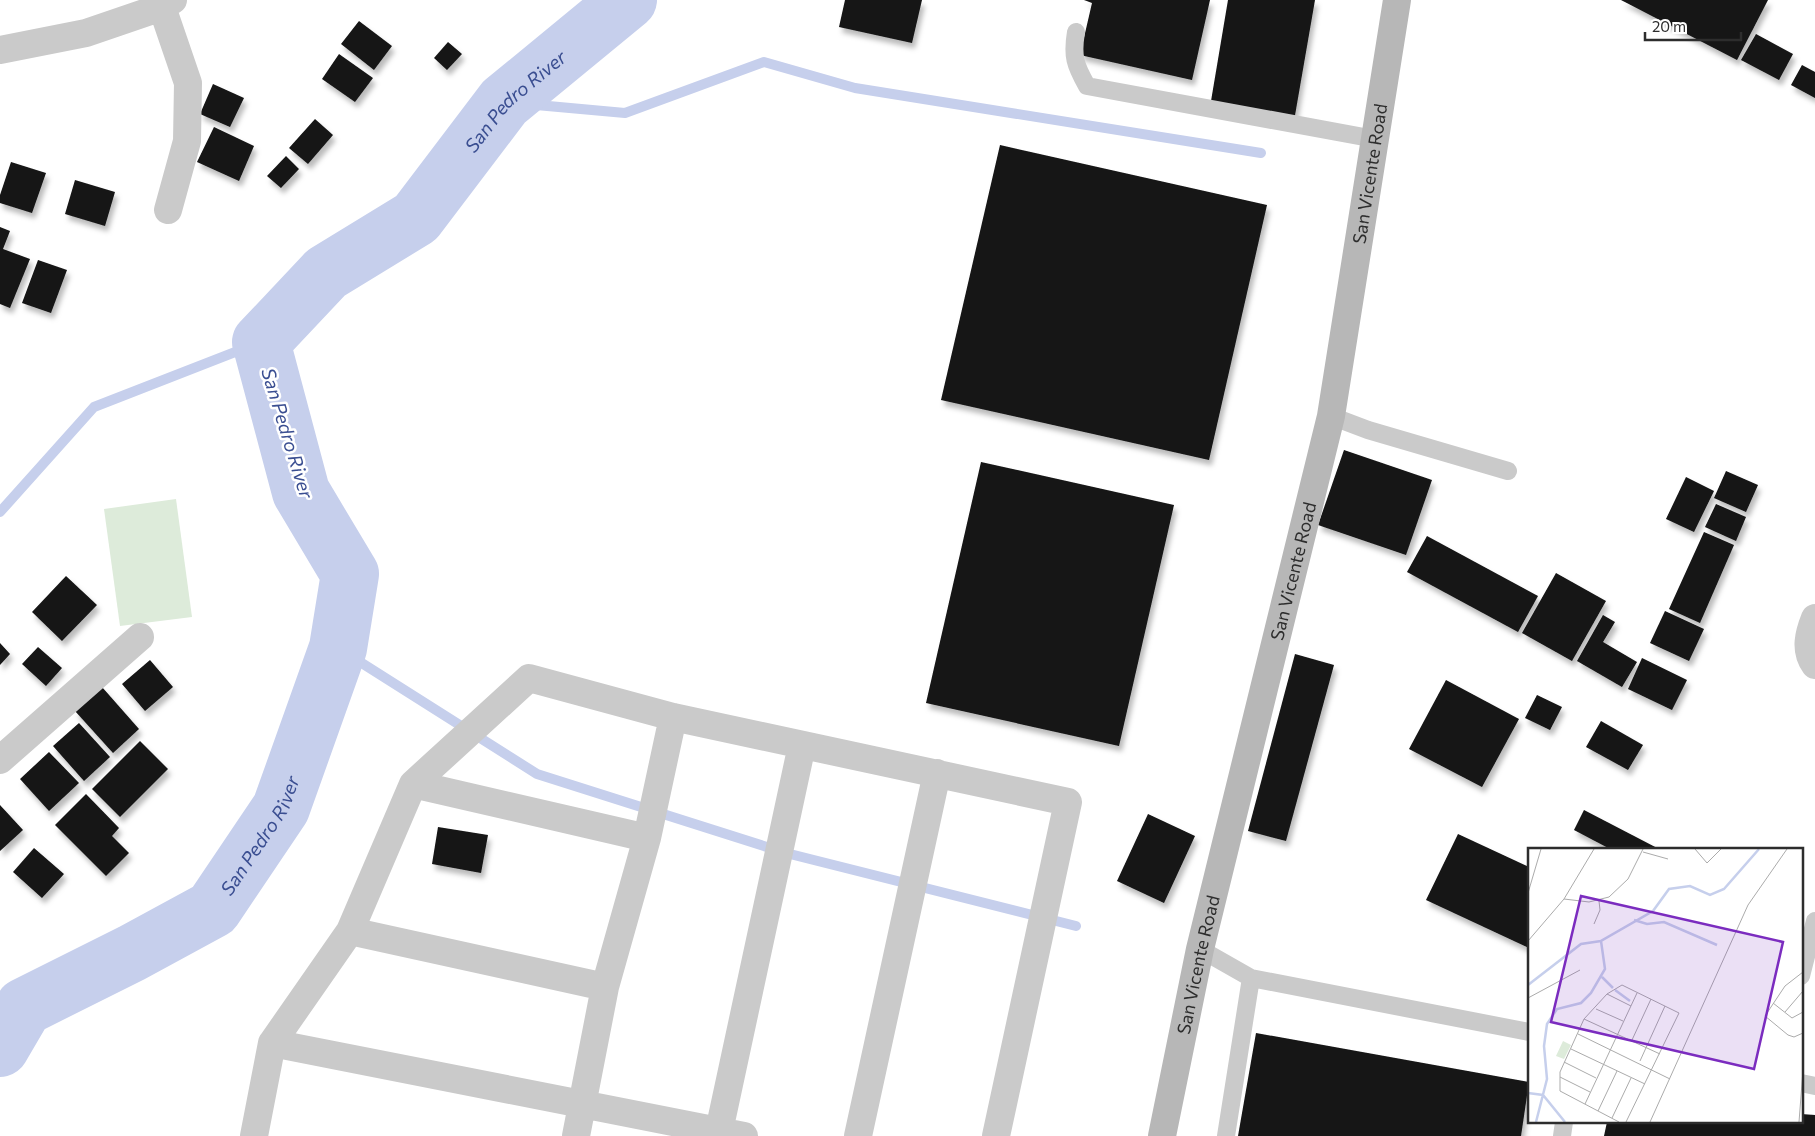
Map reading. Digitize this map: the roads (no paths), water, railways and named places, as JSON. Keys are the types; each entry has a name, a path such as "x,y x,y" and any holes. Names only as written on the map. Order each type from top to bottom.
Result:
{"main road":[{"name":"San Vicente Road","path":"1162,1136 1200,949 1331,416 1397,0"}],"street":[{"path":"0,50 86,33 167,4 188,83 187,141 168,210"},
{"path":"1815,618 1808,635 1809,657 1815,664"},
{"path":"0,760 140,637"},
{"path":"254,1136 272,1043 350,931 413,784 529,678 672,717 1068,802 996,1136"},
{"path":"576,1136 605,987 647,838 672,717"},
{"path":"272,1043 732,1133 802,745"},
{"path":"858,1136 937,773"},
{"path":"413,784 647,838"},
{"path":"350,931 605,987"}],"lane":[{"path":"1076,32 1073,50 1076,68 1087,86 1374,139"},
{"path":"1331,416 1368,430 1508,471"},
{"path":"1802,972 1815,921"},
{"path":"1200,949 1251,978 1528,1032"},
{"path":"1226,1136 1251,978"},
{"path":"1802,1083 1815,1086"}],"waterway":[{"name":"San Pedro River","path":"0,1048 24,1007 132,953 213,909 281,808 338,648 350,574 301,492 261,342 326,273 416,218 504,102 628,0"},
{"path":"504,102 625,113 764,62 855,88 1261,153"},
{"path":"0,512 94,407 261,342"},
{"path":"338,648 537,774 786,853 1076,926"}]}
